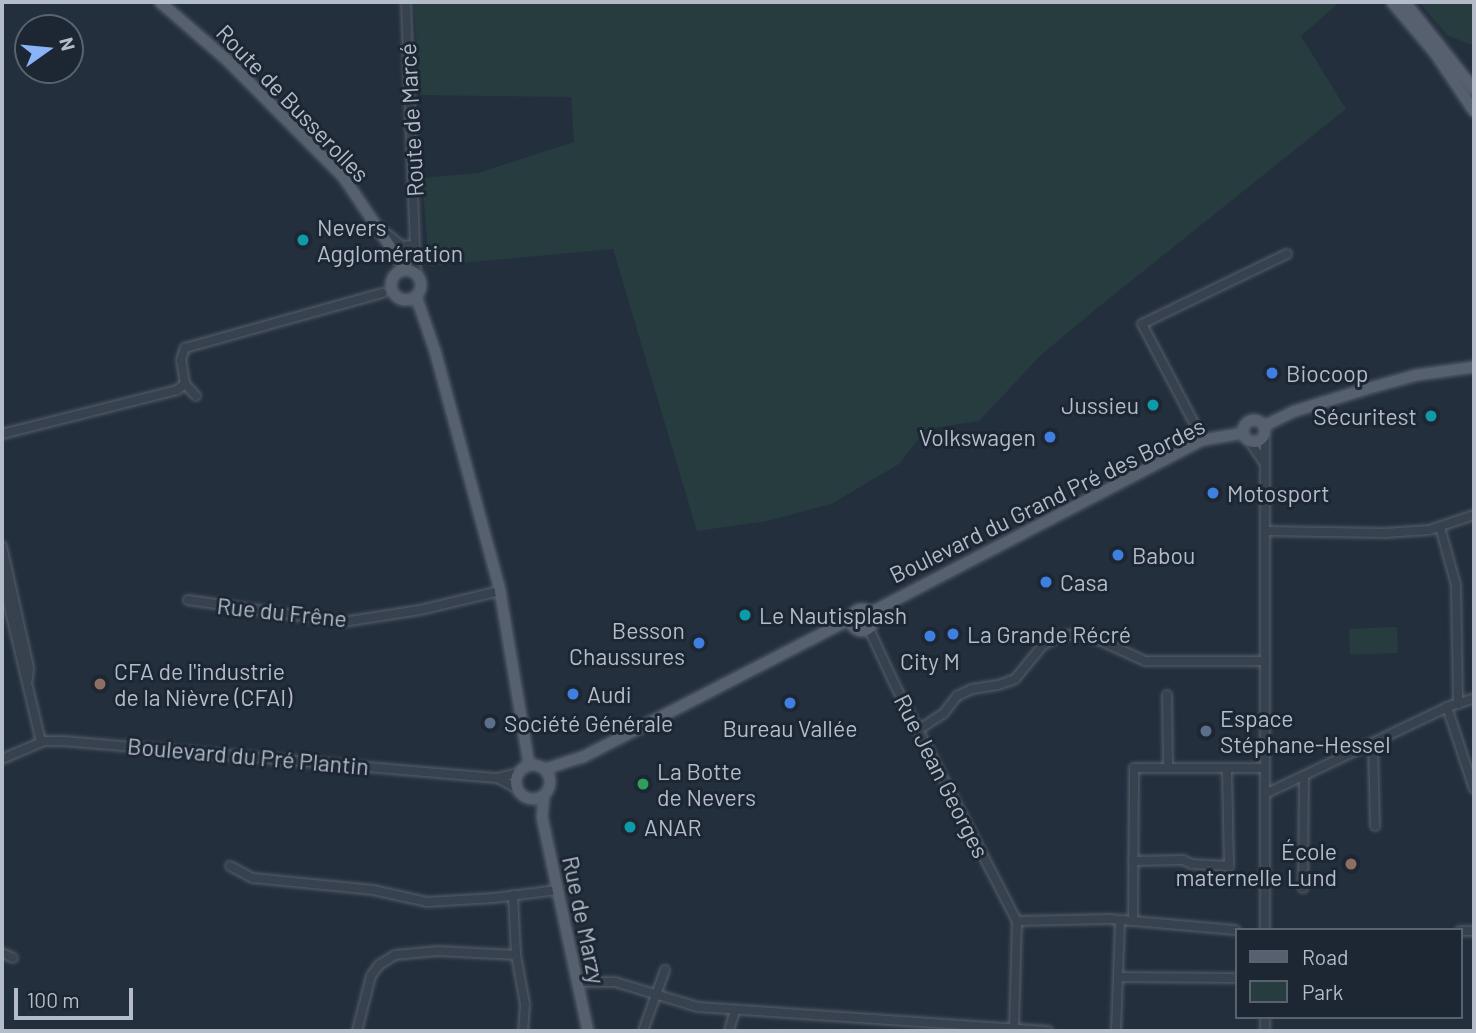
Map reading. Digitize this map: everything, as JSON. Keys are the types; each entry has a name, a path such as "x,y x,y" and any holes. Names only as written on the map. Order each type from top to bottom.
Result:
{"main road":[{"name":"Route de Busserolles","path":"160,2 227,60 344,178 407,271"},
{"path":"1392,2 1435,52 1474,111"},
{"path":"1405,2 1474,89"},
{"path":"382,293 407,271 422,284 416,296 500,591 529,765"},
{"path":"391,285 428,333"},
{"path":"382,293 401,298 416,296"},
{"path":"1264,428 1252,420 1244,426 1246,436 1258,441 1264,428 1303,409 1474,359"},
{"path":"1434,372 1474,367"},
{"name":"Boulevard du Grand Pré des Bordes","path":"870,613 1203,440 1246,436"},
{"path":"529,765 545,769 583,757 836,628 852,618 858,610 870,613 873,623 869,629 836,628"},
{"path":"852,618 856,629"},
{"path":"529,765 518,773 517,789 530,799 544,795 551,782 583,757"},
{"path":"545,769 551,782"},
{"name":"Rue de Marzy","path":"544,795 542,817 588,1031"},
{"name":"Rue de Marzy","path":"530,799 542,817"}],"street":[{"name":"Route de Marcé","path":"406,2 415,242 407,271"},
{"path":"380,228 399,245 415,242"},
{"path":"1203,440 1142,324 1287,254"},
{"path":"196,397 185,384 181,360 185,348 382,293"},
{"path":"2,434 177,390 185,384"},
{"path":"1264,428 1265,928"},
{"path":"1246,436 1265,466"},
{"path":"1265,531 1385,533 1440,527 1474,515"},
{"path":"1440,527 1456,585 1458,704"},
{"path":"2,546 29,668 28,678 41,742"},
{"path":"2,577 23,669 28,678"},
{"name":"Rue du Frêne","path":"188,600 343,622 420,610 500,591"},
{"name":"Rue Jean Georges","path":"869,629 1017,921"},
{"path":"918,730 943,714 957,696 972,689 1015,679 1043,645 1061,636 1079,634 1145,660 1265,661"},
{"path":"1167,695 1168,768"},
{"path":"1265,794 1447,707 1474,698"},
{"path":"1447,707 1474,789"},
{"name":"Boulevard du Pré Plantin","path":"2,759 41,742 94,742 498,778 518,773"},
{"path":"1373,744 1376,826"},
{"path":"1133,921 1134,768 1265,768"},
{"path":"1133,861 1183,860 1192,864 1228,866 1227,768"},
{"path":"1303,888 1304,777"},
{"name":"Boulevard du Pré Plantin","path":"498,778 517,789"},
{"path":"230,866 253,878 373,891 427,902 558,890"},
{"path":"513,895 516,955 525,1004 523,1031"},
{"path":"1116,1031 1120,920"},
{"path":"1014,1028 1017,921 1120,920 1234,930"},
{"path":"357,1031 371,976 379,965 395,955 438,951 516,955"},
{"path":"2,953 13,958"},
{"path":"643,1031 665,970"},
{"path":"1118,977 1234,978"},
{"path":"578,982 615,982 698,1007 1048,1031"},
{"path":"729,1031 735,1010"},
{"path":"915,1031 916,1020"}],"green space":[{"path":"414,2 1340,2 1301,36 1346,109 1041,355 979,421 926,429 899,464 831,504 767,521 697,531 613,249 429,266 422,178 478,173 574,142 571,97 420,95"},
{"path":"1419,2 1474,2 1474,46 1447,35"},
{"path":"1397,627 1398,653 1350,655 1349,629"}],"place":[{"name":"Nevers Agglomération","path":"303,240"},
{"name":"Biocoop","path":"1272,373"},
{"name":"Jussieu","path":"1153,405"},
{"name":"Sécuritest","path":"1431,416"},
{"name":"Volkswagen","path":"1050,437"},
{"name":"Motosport","path":"1213,493"},
{"name":"Babou","path":"1118,555"},
{"name":"Casa","path":"1046,582"},
{"name":"Le Nautisplash","path":"745,615"},
{"name":"La Grande Récré","path":"953,634"},
{"name":"City M","path":"930,636"},
{"name":"Besson Chaussures","path":"699,643"},
{"name":"CFA de l'industrie de la Nièvre (CFAI)","path":"100,684"},
{"name":"Audi","path":"573,694"},
{"name":"Bureau Vallée","path":"790,703"},
{"name":"Société Générale","path":"490,723"},
{"name":"Espace Stéphane-Hessel","path":"1206,731"},
{"name":"La Botte de Nevers","path":"643,784"},
{"name":"ANAR","path":"630,827"},
{"name":"École maternelle Lund","path":"1351,864"}]}
